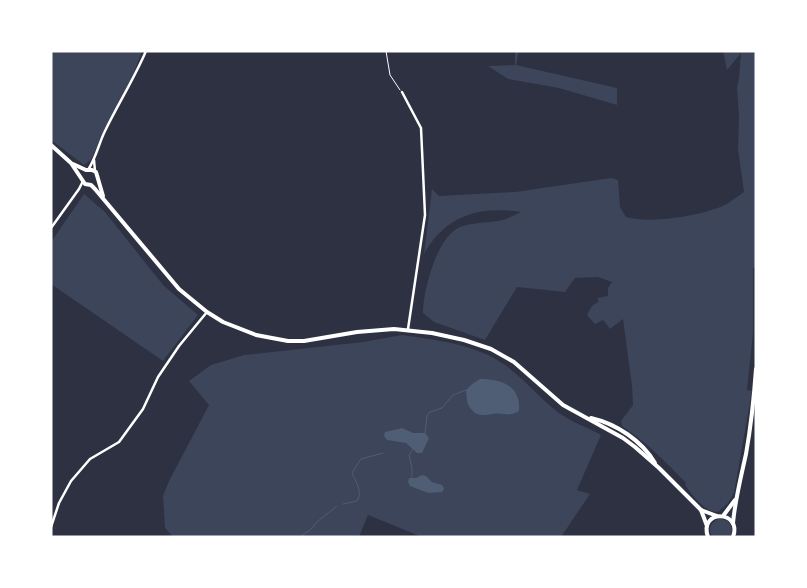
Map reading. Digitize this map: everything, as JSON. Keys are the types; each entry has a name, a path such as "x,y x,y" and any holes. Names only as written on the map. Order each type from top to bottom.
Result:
{"main road":[{"path":"51,145 71,163 82,179 106,201 179,289 207,312 241,330 256,335 288,340 304,341 377,330 408,329 464,340 500,353 514,362 563,405 625,433 650,455 657,466 701,510 729,518 733,523"},
{"path":"71,163 87,170 95,171 106,201"},
{"path":"82,179 87,170"},
{"path":"89,185 98,180"},
{"path":"735,536 733,523 736,498 746,454 756,369"},
{"path":"723,516 736,498"},
{"path":"701,510 707,526 707,536"},
{"path":"707,526 717,516"}],"street":[{"path":"87,170 94,159 102,137 134,79 146,51"},
{"path":"402,92 421,128 425,215 408,329"},
{"path":"94,159 95,171"},
{"path":"51,228 79,189 82,179"},
{"path":"79,189 89,185"},
{"path":"51,527 59,503 71,481 90,459 119,442 143,409 158,377 179,346 207,312"}],"path":[{"path":"386,51 390,75 402,92"}],"shaded area":[{"path":"51,51 142,51 132,77 104,130 91,160 84,165 51,140"},
{"path":"515,51 519,51 516,65 617,88 617,105 559,88 508,79 488,66 515,65"},
{"path":"723,51 755,51 756,55 756,267 753,268 753,333 747,390 752,391 734,493 728,503 718,512 708,509 699,503 685,485 686,483 671,467 622,426 621,421 633,405 623,319 610,329 603,320 595,324 587,315 592,306 599,301 597,298 608,296 608,288 612,282 598,277 575,278 565,292 517,287 485,340 434,322 423,313 433,265 438,252 452,232 465,225 503,220 521,212 491,211 465,216 443,230 424,254 432,189 439,196 515,192 611,178 618,180 620,207 626,217 649,220 676,218 715,209 725,205 744,192 738,149 739,116 737,88 741,53 727,70"},
{"path":"84,194 105,212 163,285 198,315 163,361 51,284 51,242"},
{"path":"402,335 455,344 494,358 512,370 559,413 601,435 577,490 590,494 561,537 422,537 368,515 359,537 173,537 165,528 163,496 209,405 189,381 211,365 244,355 363,342"},
{"path":"480,379 496,380 513,390 519,402 519,411 508,414 484,415 473,412 468,405 466,390"},
{"path":"402,428 413,433 425,433 429,438 422,453 417,453 406,443 387,440 384,436 385,432"},
{"path":"422,475 432,482 442,485 444,489 442,492 428,493 410,486 409,478 416,478"},
{"path":"718,519 725,520 730,524 732,530 730,537 712,537 710,526"}],"waterway":[{"path":"425,433 427,416 430,412 442,408 453,395 466,390"},
{"path":"412,477 409,455 413,449"},
{"path":"343,504 357,501 359,498 358,487 352,473 361,459 383,453"},
{"path":"299,537 309,531 337,506"}]}
